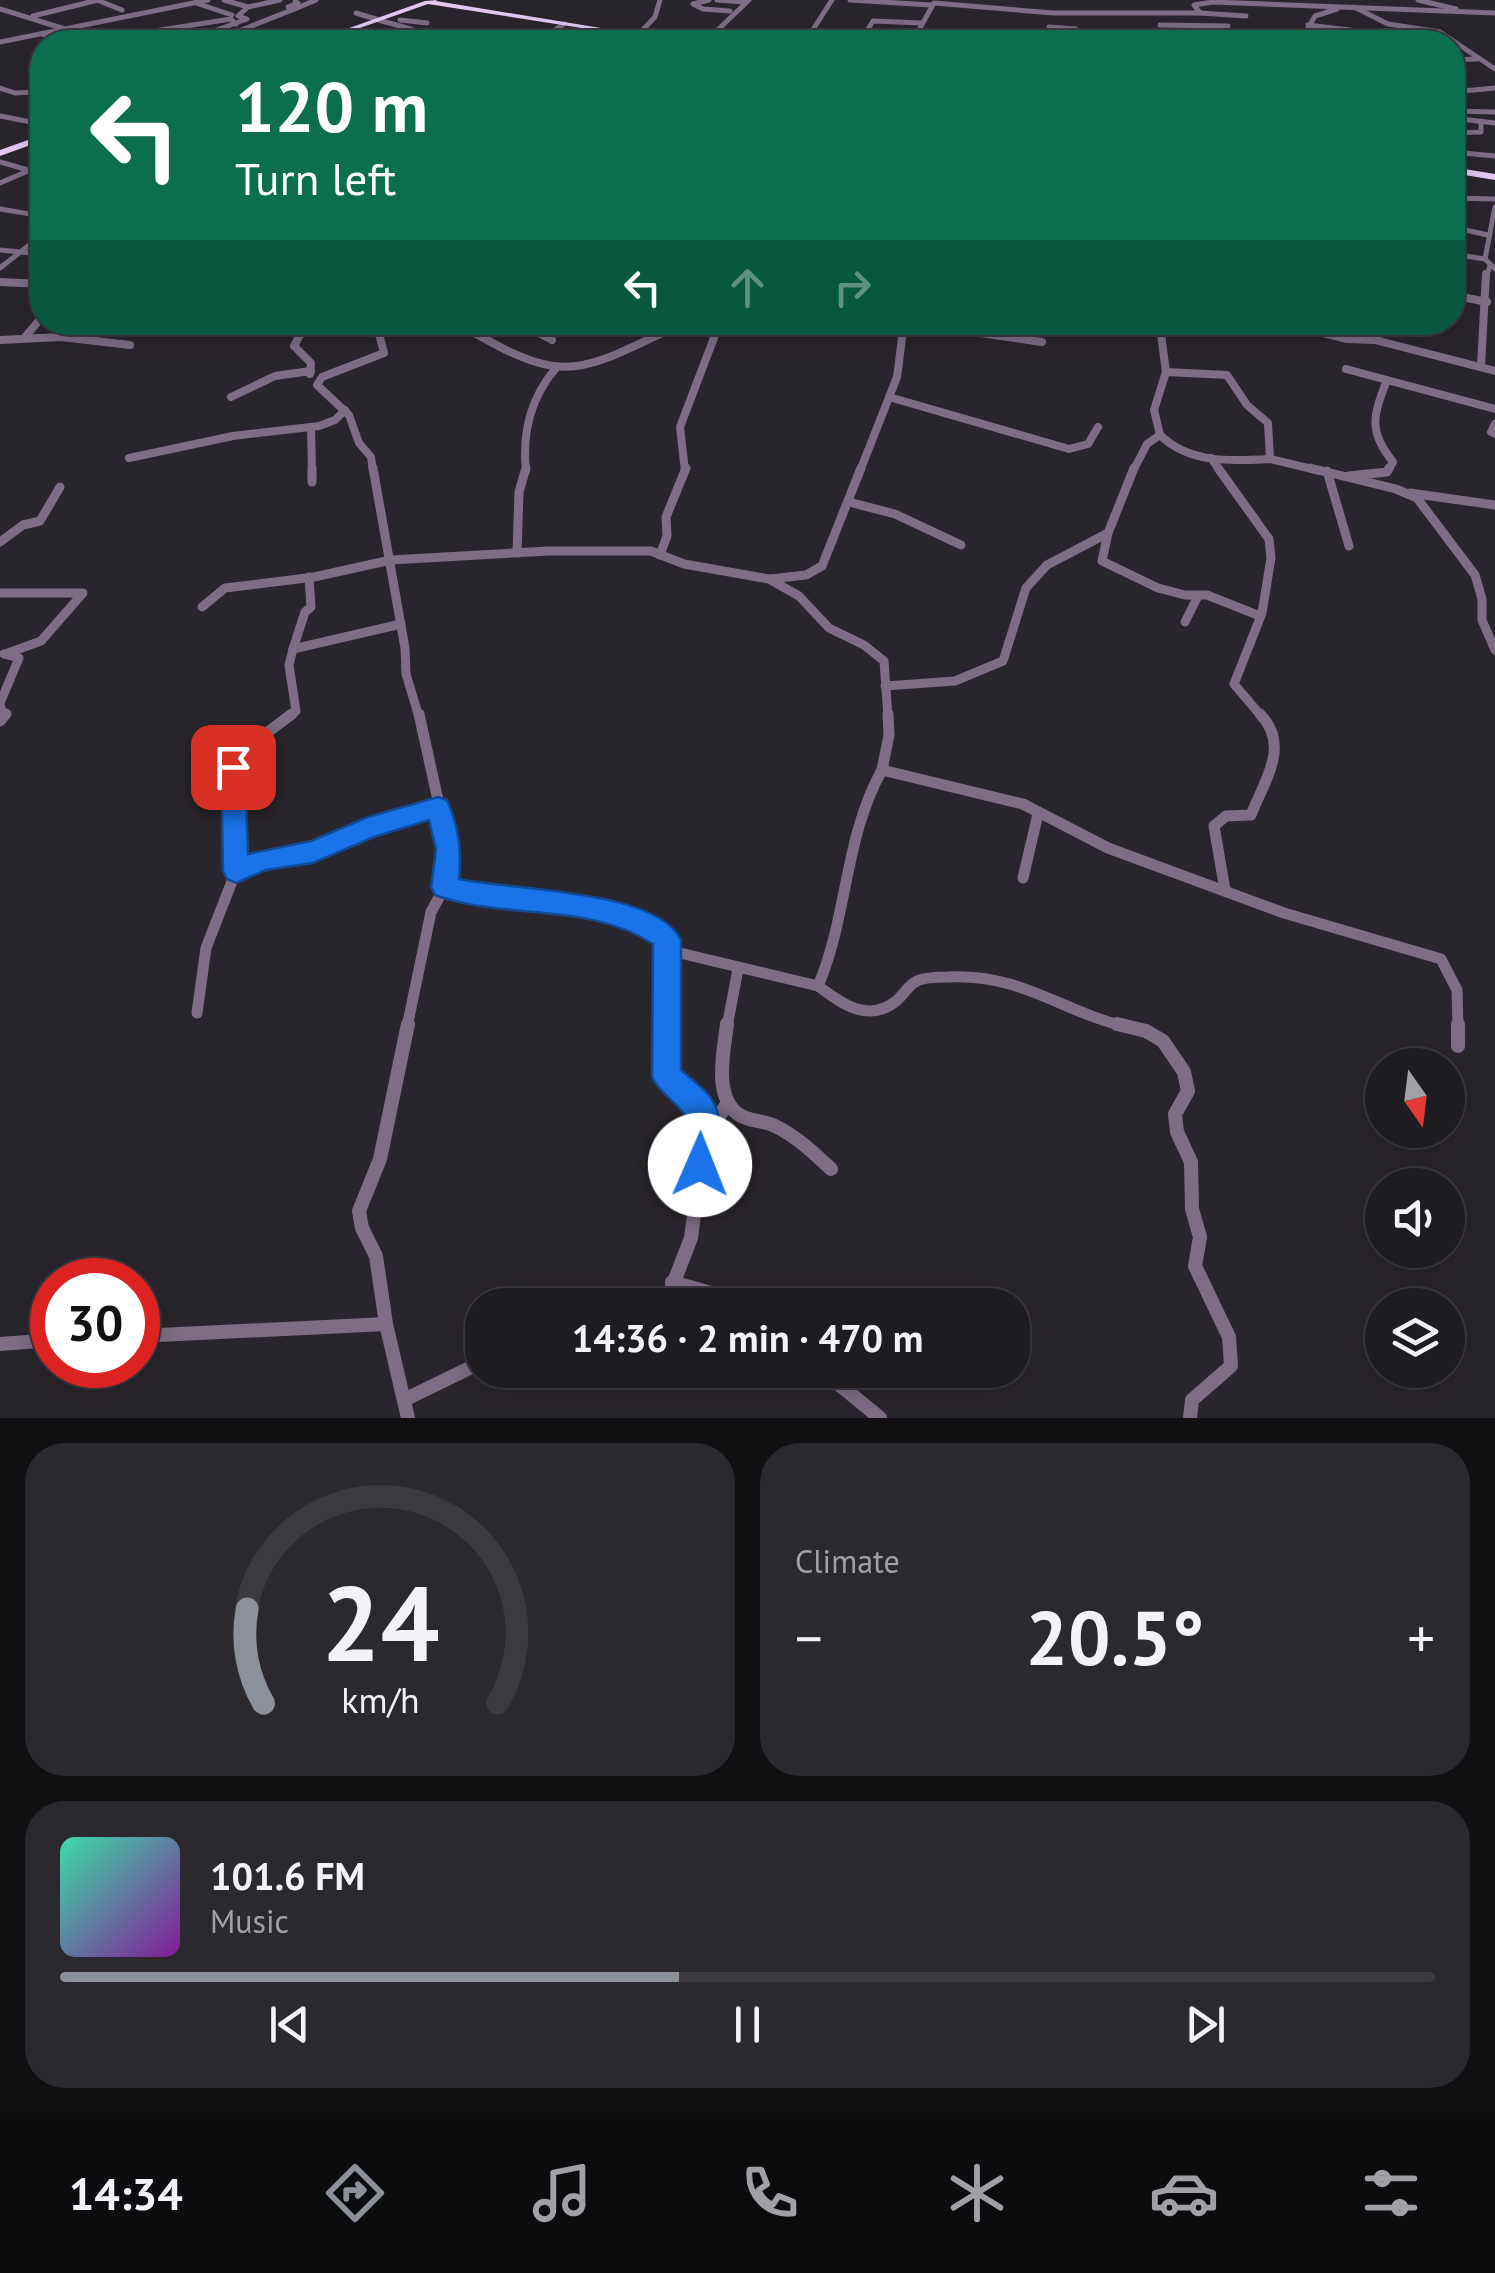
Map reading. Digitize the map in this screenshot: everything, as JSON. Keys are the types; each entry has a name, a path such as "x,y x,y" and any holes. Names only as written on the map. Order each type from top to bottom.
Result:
{"highway":[{"path":"411,0 600,30"},
{"path":"377,19 428,1"},
{"path":"345,30 428,1"},
{"path":"0,152 30,142"},
{"path":"1465,173 1494,179"}],"street":[{"path":"61,0 78,5"},
{"path":"32,17 97,0 122,10"},
{"path":"156,0 160,10"},
{"path":"53,30 208,0"},
{"path":"224,0 281,16"},
{"path":"238,16 247,9 281,0 298,3 288,7 297,8"},
{"path":"245,30 316,0"},
{"path":"642,30 654,17 660,0"},
{"path":"709,0 694,4 703,9 732,11"},
{"path":"717,0 747,1"},
{"path":"812,30 832,1 822,0"},
{"path":"850,0 1053,13 1149,10 1246,16"},
{"path":"989,8 990,0"},
{"path":"1410,10 1407,5 1417,0 1466,12"},
{"path":"718,30 724,16 747,1"},
{"path":"1200,13 1194,5 1241,1 1495,12"},
{"path":"867,30 882,2"},
{"path":"1129,2 1133,12"},
{"path":"195,3 247,19 218,30"},
{"path":"918,30 931,4"},
{"path":"1306,30 1315,16 1344,7"},
{"path":"1354,7 1388,24 1427,30"},
{"path":"1149,10 1158,16 1162,30"},
{"path":"0,13 32,17 62,27"},
{"path":"1158,16 1167,13"},
{"path":"356,14 412,30"},
{"path":"390,16 427,23"},
{"path":"163,30 211,19 230,19 236,24"},
{"path":"872,20 921,22"},
{"path":"555,30 564,24"},
{"path":"1160,25 1228,26"},
{"path":"1308,25 1350,30"},
{"path":"1049,26 1076,30"},
{"path":"0,34 15,39"},
{"path":"0,42 30,36"},
{"path":"1465,45 1468,54 1495,69"},
{"path":"1465,60 1478,59"},
{"path":"1465,86 1470,88"},
{"path":"0,88 16,94 30,92"},
{"path":"1465,89 1495,88"},
{"path":"1465,114 1495,112"},
{"path":"0,116 30,122"},
{"path":"1465,118 1495,123"},
{"path":"1465,132 1481,132 1481,122"},
{"path":"1465,153 1495,156"},
{"path":"0,162 29,171"},
{"path":"0,182 29,171"},
{"path":"1465,198 1495,198"},
{"path":"1481,366 1486,270 1490,262 1488,235 1495,207"},
{"path":"0,208 30,214"},
{"path":"1465,231 1488,235"},
{"path":"0,268 30,243"},
{"path":"0,250 30,253"},
{"path":"1465,257 1490,262"},
{"path":"0,282 30,283"},
{"path":"1465,298 1486,302"},
{"path":"24,338 30,331"},
{"path":"300,335 294,346 311,363 318,390 345,410 359,442 372,457 406,674 426,737 449,850 444,887 431,912 423,944 417,992 380,1159 359,1211 362,1228 376,1256 386,1324 408,1418"},
{"path":"231,397 275,376 316,374 384,354 379,335"},
{"path":"480,335 531,363 556,368 591,366 658,335"},
{"path":"543,335 552,340"},
{"path":"660,555 667,536 666,518 686,467 680,427 715,335"},
{"path":"202,607 225,588 391,560 606,550 660,555 684,564 769,579 816,572 825,562 826,547 849,502 888,397 905,335"},
{"path":"991,335 1042,342"},
{"path":"1161,335 1166,372 1154,410 1160,435 1168,445 1211,458 1270,460 1409,493 1495,505"},
{"path":"1334,335 1374,340 1495,371"},
{"path":"1374,340 1378,335"},
{"path":"0,340 86,338 130,345"},
{"path":"517,553 518,492 526,473 523,445 538,390 556,368"},
{"path":"1346,369 1495,409"},
{"path":"1166,372 1227,375 1247,405 1268,423 1270,460"},
{"path":"1348,476 1356,472 1387,472 1393,462 1376,441 1375,410 1387,380"},
{"path":"888,397 1069,449 1083,449 1090,444 1098,427"},
{"path":"129,458 233,436 311,427 334,420 345,410"},
{"path":"1495,424 1490,432 1495,434"},
{"path":"311,427 312,482"},
{"path":"1160,435 1146,444 1129,487 1111,516 1102,562 1158,588 1198,596 1208,594 1260,616"},
{"path":"1211,458 1269,539 1272,580 1234,684 1238,695 1268,723 1277,742 1276,756 1251,815 1226,816 1214,826 1224,861 1226,890"},
{"path":"1327,471 1349,546"},
{"path":"0,542 24,524 40,521 60,488"},
{"path":"1409,493 1417,498 1475,576 1482,598 1482,620 1495,650"},
{"path":"849,502 895,514 962,544"},
{"path":"885,686 955,682 1003,661 1013,638 1013,622 1034,575 1059,556 1108,533"},
{"path":"197,1012 206,948 236,871 233,767 237,755 246,747 296,711 289,664 305,612 311,607 308,577"},
{"path":"769,579 799,596 830,628 864,645 884,661 889,735 882,770 864,796 854,829 839,933 833,958 818,986"},
{"path":"0,594 83,593 42,641 3,654"},
{"path":"1185,622 1198,596"},
{"path":"1482,620 1495,627"},
{"path":"293,649 401,624"},
{"path":"0,721 6,714 0,704 19,658 3,654"},
{"path":"882,770 1006,800 1108,848 1356,936 1442,959 1457,990 1461,1018 1458,1046"},
{"path":"236,871 263,859 313,852 368,828 438,807"},
{"path":"1023,878 1038,814"},
{"path":"444,887 494,898 567,901 646,924 680,952 818,986 840,1004 864,1013 883,1012 901,1000 915,981 988,977 1060,997 1120,1026 1144,1030 1163,1041 1180,1059 1188,1091 1175,1114 1177,1132 1192,1162 1192,1208 1200,1237 1195,1266 1229,1337 1231,1366 1192,1400 1190,1418"},
{"path":"668,940 666,1077 700,1109 704,1138 691,1238 670,1288"},
{"path":"738,969 721,1076 728,1103 738,1115 766,1121 791,1134 831,1170"},
{"path":"704,1138 728,1103"},
{"path":"672,1282 693,1288"},
{"path":"160,1335 386,1324"},
{"path":"0,1344 30,1342"},
{"path":"404,1400 465,1367"},
{"path":"843,1388 880,1418"}],"route":[{"path":"233,767 236,871 263,859 313,852 368,828 438,807 449,850 448,881 444,887 494,898 567,901 646,924 668,940 666,1077 700,1109 704,1138 700,1165"}]}
